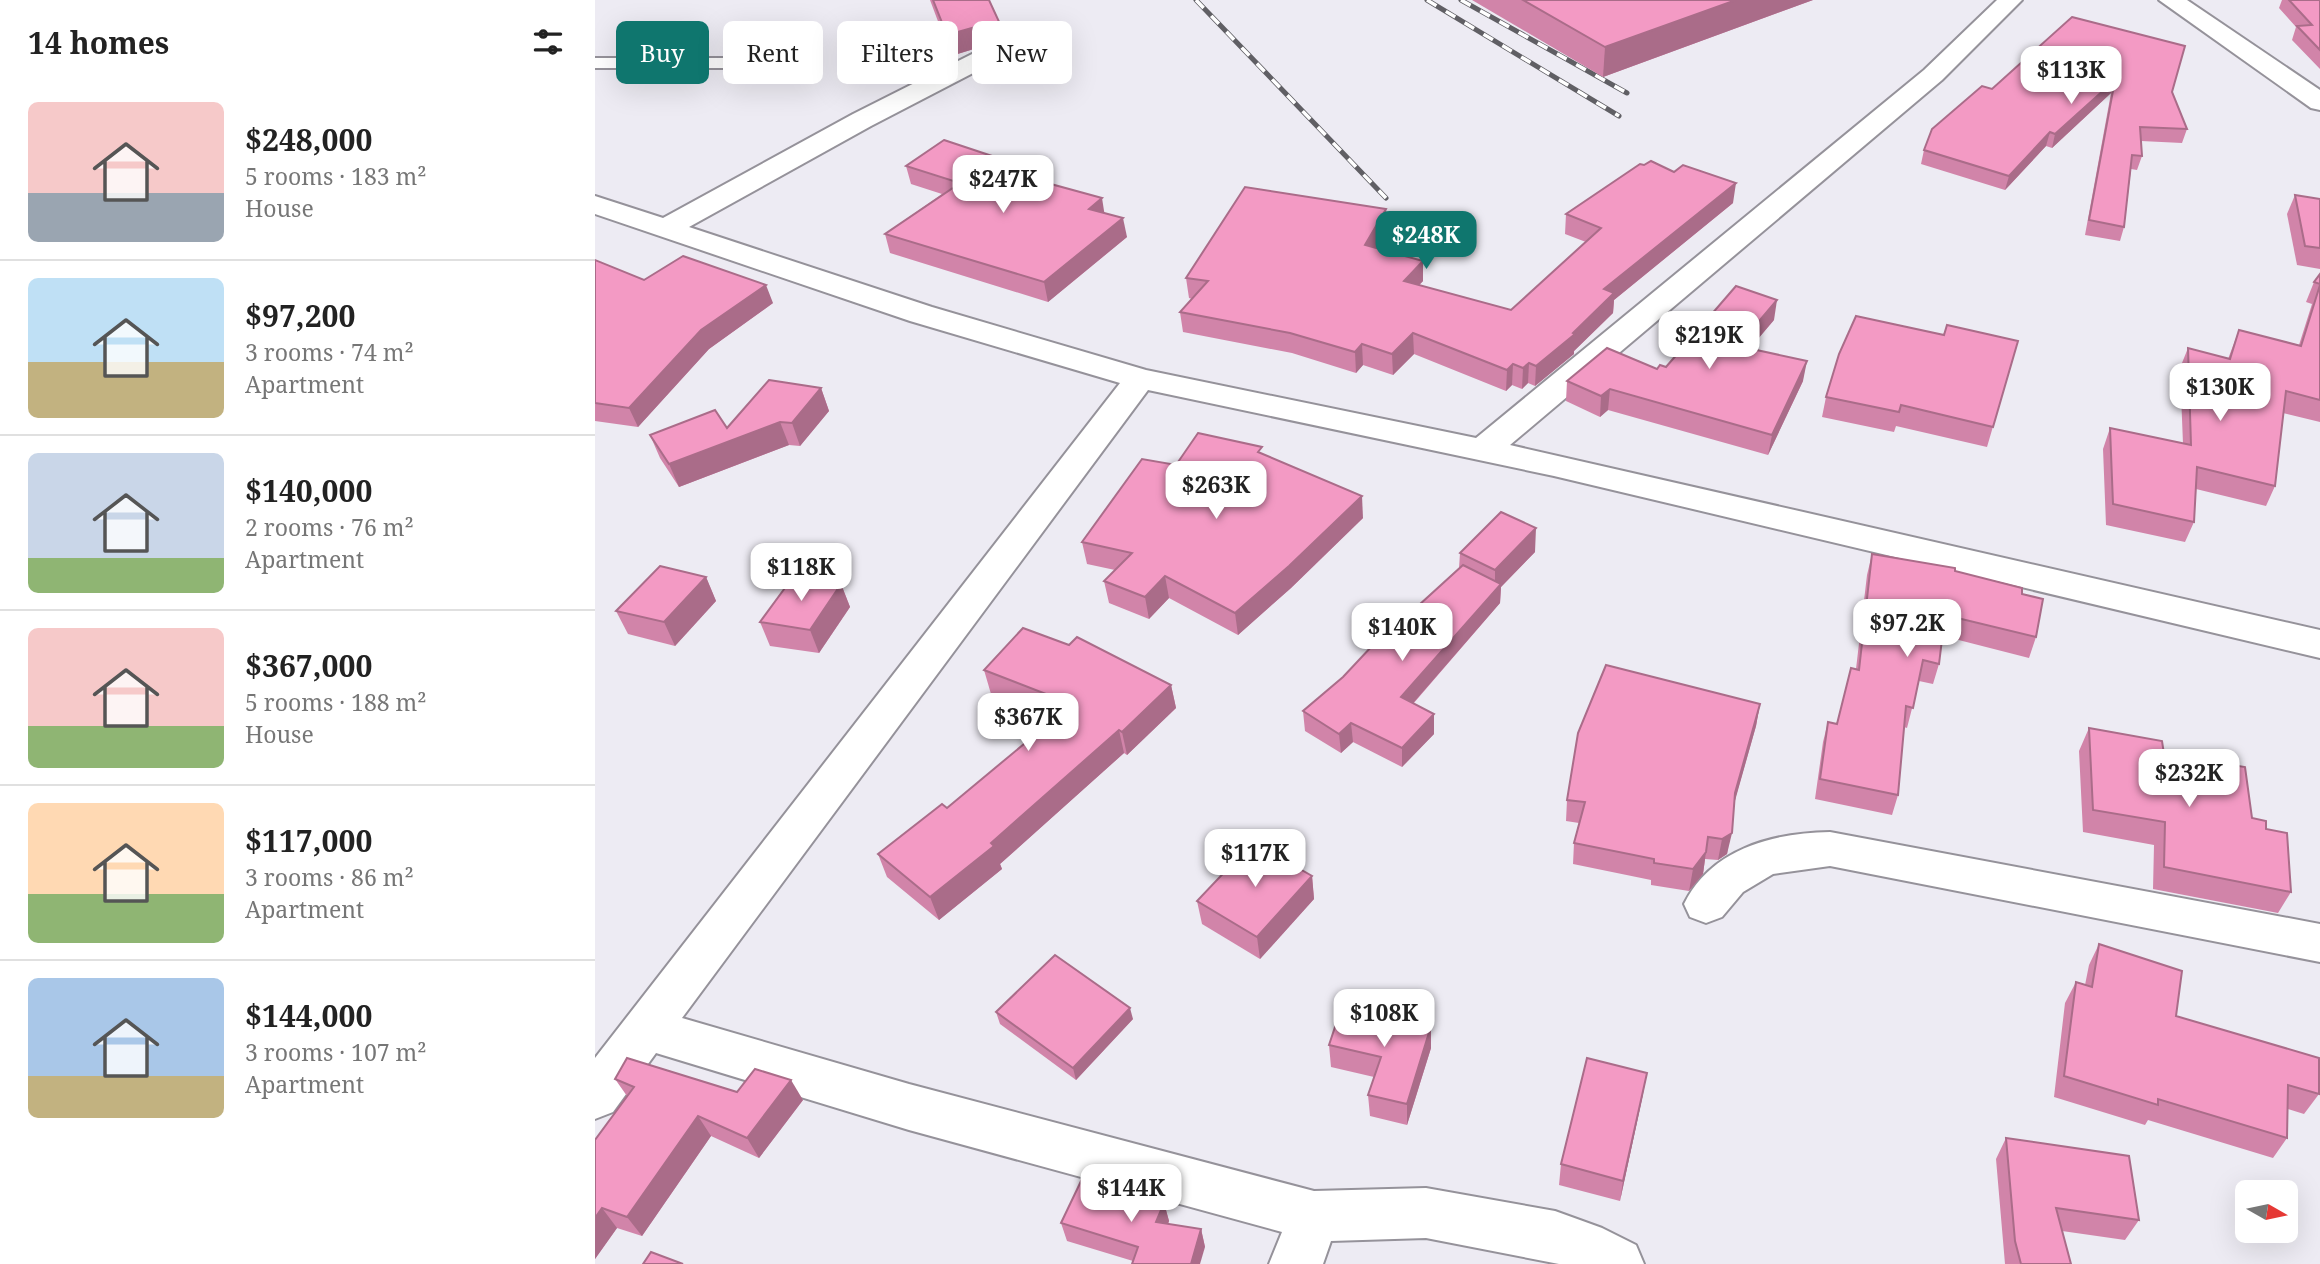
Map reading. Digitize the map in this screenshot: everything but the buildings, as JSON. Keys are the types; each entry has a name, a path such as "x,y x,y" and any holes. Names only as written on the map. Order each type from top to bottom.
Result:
{"street":[{"path":"1483,450 1933,75 2010,0"},
{"path":"2171,0 2320,102"},
{"path":"666,229 862,120 972,64"},
{"path":"595,205 921,314 1140,379 1483,450 2320,644"},
{"path":"595,1096 1140,379"},
{"path":"1706,904 1729,877 1764,859 1802,849 1831,849 2320,943"},
{"path":"646,1029 909,1107 1314,1216 1426,1213 1555,1237 1583,1246 1617,1264"},
{"path":"1296,1264 1314,1216"}],"lane":[{"path":"595,63 723,63"}],"railway":[{"path":"1196,0 1386,198"},
{"path":"1427,0 1619,116"},
{"path":"1461,0 1627,93"}]}
